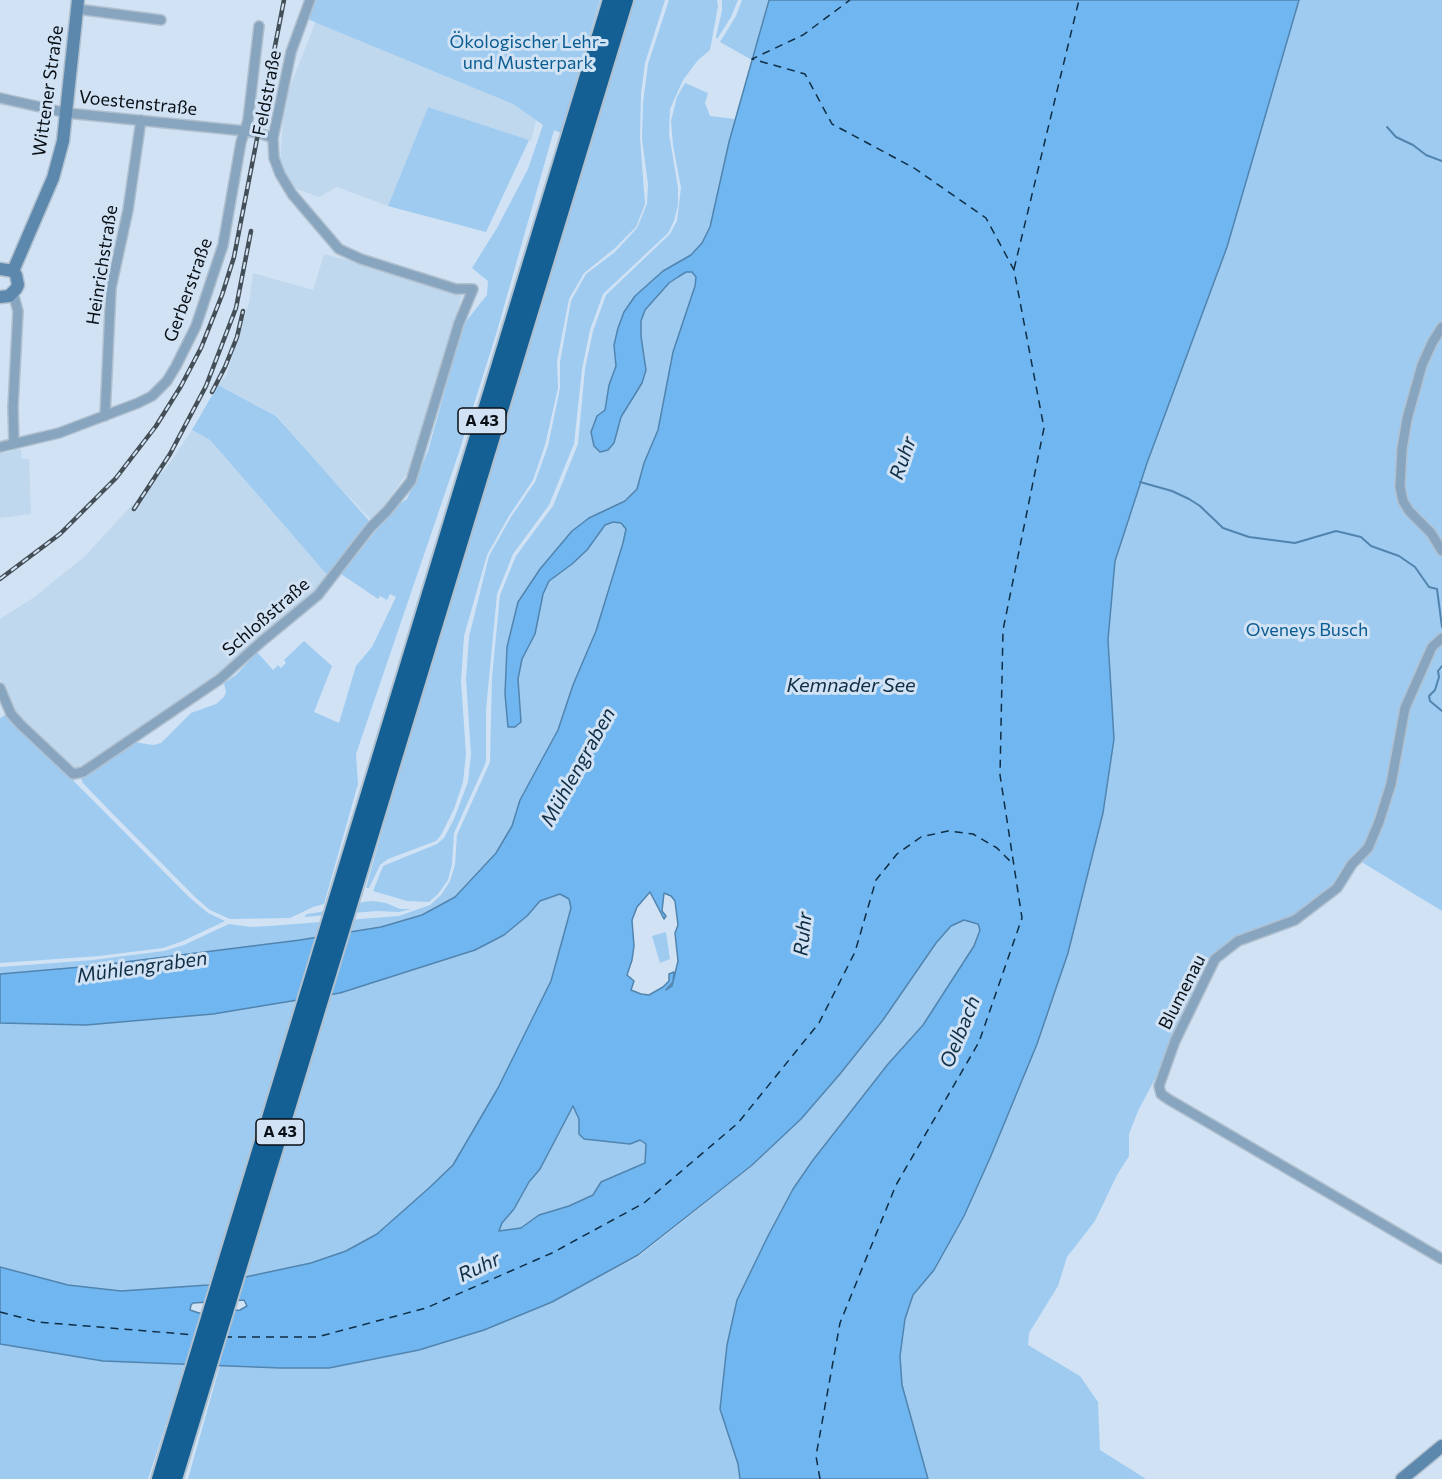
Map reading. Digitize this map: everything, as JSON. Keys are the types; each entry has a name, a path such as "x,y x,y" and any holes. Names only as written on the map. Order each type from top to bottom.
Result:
{"highway":[{"name":"A 43","path":"160,1479 184,1423 361,842 611,0"},
{"name":"A 43","path":"361,842 625,0"},
{"name":"A 43","path":"174,1479 184,1423"}],"main road":[{"name":"Wittener Straße","path":"13,293 18,285 16,275 6,269 24,244 53,178 63,141 78,5"},
{"path":"0,297 13,293"},
{"path":"1402,1479 1442,1446"}],"street":[{"name":"Feldstraße","path":"310,0 291,52 273,138 274,158 280,174 292,194 339,249 361,259 445,285 472,289"},
{"name":"Wittener Straße","path":"78,5 161,20"},
{"name":"Gerberstraße","path":"0,447 59,433 105,416 152,396 167,381 196,326 219,260 245,131 260,26"},
{"name":"Voestenstraße","path":"0,98 67,112 245,131 273,138"},
{"name":"Heinrichstraße","path":"105,416 111,288 128,210 141,120"},
{"name":"Schloßstraße","path":"0,688 11,714 73,774 83,772 96,764 220,679 318,595 364,535 411,481 459,323 472,289"},
{"path":"13,293 18,311 13,407 14,444"},
{"path":"1442,327 1422,365 1407,419 1400,481 1403,501 1409,511 1431,533 1442,551"},
{"name":"Blumenau","path":"1442,638 1432,647 1405,708 1391,784 1368,848 1352,864 1337,888 1296,920 1238,941 1215,959 1193,1000 1159,1086 1161,1094 1168,1099 1442,1259"}],"shaded area":[{"path":"316,21 513,104 536,120 531,141 428,107 388,206 337,187 319,197 291,187 280,163 284,102"},
{"path":"324,254 462,294 437,389 409,471 372,521 320,467 277,416 218,385 226,376 249,303 253,273 313,290"},
{"path":"192,430 210,440 329,577 321,588 211,679 82,772 73,771 18,716 6,700 0,679 0,619 33,598 84,557 167,467"},
{"path":"21,449 22,459 29,459 31,514 0,518 0,453"}],"green space":[{"name":"Ökologischer Lehr- und Musterpark","path":"310,0 600,0 561,133 554,130 497,331 459,452 356,754 358,784 324,904 290,918 230,919 210,910 196,898 83,783 81,778 119,750 134,742 153,745 161,743 191,713 216,704 226,692 224,683 236,675 257,652 273,670 278,665 281,668 286,663 284,660 304,641 332,666 314,712 339,723 356,666 372,647 396,597 390,594 387,600 380,596 378,599 341,574 394,508 407,499 428,451 463,325 487,295 488,281 472,268 497,228 528,169 543,125 513,104 300,16"},
{"path":"634,0 665,0 645,63 641,93 640,138 645,204 636,227 614,249 584,273 569,299 557,361 558,388 545,445 533,480 487,555 464,636 461,681 466,754 463,782 454,809 436,841 388,859 380,865 369,888 366,888 391,799"},
{"path":"669,0 717,0 718,6 710,50 698,60 683,80 670,109 669,134 678,188 678,205 674,221 668,233 603,294 590,330 582,369 574,444 549,505 513,554 497,594 486,710 486,762 454,833 452,864 448,880 429,902 407,901 373,891 383,866 437,844 444,838 468,782 471,754 466,679 469,637 489,556 511,517 535,482 548,446 560,388 560,362 571,301 586,274 615,252 637,228 647,204 648,184 642,139 643,103 648,64"},
{"path":"722,0 738,0 731,17 717,39 722,11"},
{"path":"742,0 768,0 752,60 720,42 736,16"},
{"name":"Oveneys Busch","path":"1299,0 1442,0 1442,911 1360,861 1337,888 1288,929 1249,940 1218,960 1138,1111 1129,1134 1129,1156 1117,1175 1095,1221 1067,1257 1058,1286 1029,1333 1028,1345 1080,1376 1098,1402 1100,1450 1146,1479 928,1479 902,1385 900,1356 905,1319 913,1295 934,1270 964,1216 990,1158 1037,1044 1068,953 1103,813 1114,739 1108,640 1115,561 1147,463 1227,247"},
{"path":"685,83 708,93 705,103 710,116 735,119 710,228 702,243 691,255 663,271 624,312 618,328 614,345 616,366 609,385 605,410 597,416 593,425 591,433 594,446 614,443 621,417 645,359 641,321 645,310 669,283 678,277 686,272 692,272 696,277 673,352 658,430 644,463 637,489 625,501 572,531 540,569 518,602 507,647 505,694 508,727 515,727 521,722 518,679 522,659 535,634 543,594 549,581 587,550 605,525 613,522 621,523 626,529 596,631 573,685 558,730 519,801 512,826 495,853 455,896 422,915 381,927 300,940 93,966 0,974 0,967 93,960 164,951 184,945 229,924 250,927 399,916 430,905 441,895 450,881 455,865 457,835 490,762 492,677 500,595 516,556 553,506 578,444 585,369 593,331 606,295 670,234 677,221 681,188 671,121 677,97"},
{"path":"428,107 529,140 486,232 388,206"},
{"path":"218,385 276,416 371,523 329,577 210,440 192,430"},
{"path":"7,714 189,897 208,913 225,921 163,948 99,956 0,963 0,718"},
{"path":"560,894 569,899 571,908 551,981 498,1088 453,1165 377,1234 346,1251 311,1263 208,1285 121,1291 68,1285 0,1267 0,1023 85,1025 163,1019 213,1014 340,993 408,972 504,935 527,916 540,901"},
{"path":"373,901 400,909 411,909 399,912 377,911 304,917 307,914 352,907"},
{"path":"964,919 978,924 980,929 974,946 923,1024 888,1063 793,1188 737,1300 727,1345 720,1408 738,1464 740,1479 188,1479 220,1365 329,1368 374,1359 552,1302 639,1256 751,1167 801,1119 884,1020 936,943 951,926"},
{"path":"666,932 670,959 660,963 652,936"},
{"path":"573,1105 579,1119 579,1134 584,1139 640,1140 646,1144 645,1163 601,1182 593,1195 569,1206 539,1215 521,1228 499,1231 529,1182 540,1169"},
{"path":"0,1344 103,1361 185,1363 148,1479 0,1479"}],"water":[{"name":"Kemnader See","path":"769,0 1299,0 1227,247 1147,463 1115,561 1108,640 1114,739 1103,813 1068,953 1037,1044 990,1158 964,1216 934,1270 913,1295 905,1319 900,1356 902,1385 928,1479 740,1479 738,1464 720,1409 727,1345 737,1300 768,1236 793,1189 813,1160 888,1064 923,1025 974,946 980,930 978,924 964,920 951,926 936,943 883,1020 840,1074 801,1119 751,1166 638,1255 552,1302 484,1330 419,1350 329,1368 103,1361 0,1344 0,1267 68,1285 121,1291 208,1285 311,1263 346,1251 377,1234 453,1165 498,1088 551,981 571,908 569,899 560,894 540,901 527,916 504,935 475,950 340,993 213,1014 86,1025 0,1023 0,974 93,966 300,940 381,927 422,915 455,897 496,853 512,826 520,800 558,730 573,685 596,631 626,529 621,523 613,522 605,525 587,550 549,581 543,594 535,634 522,659 518,679 521,722 515,727 508,727 505,694 507,647 518,602 540,569 572,531 589,518 625,501 637,489 644,463 658,430 673,352 696,277 692,272 686,272 678,277 669,283 645,310 641,321 646,370 642,383 621,417 614,443 608,450 600,452 594,446 591,432 597,416 605,410 609,385 616,366 614,345 618,328 624,312 635,296 663,271 691,255 702,243 710,227 729,142","holes":["650,892 664,919 666,916 662,911 664,893 675,901 678,961 673,982 674,972 669,974 669,981 663,987 649,995 631,990 634,981 627,975 634,946 632,920 637,907","573,1106 579,1119 579,1134 584,1139 630,1144 640,1140 646,1144 645,1163 601,1182 593,1195 569,1206 539,1215 521,1228 499,1231 529,1182 540,1169","244,1300 247,1306 240,1310 199,1313 190,1310 193,1303"]}],"waterway":[{"path":"1387,127 1396,137 1413,145 1426,155 1442,161"},
{"path":"1140,482 1172,491 1189,499 1200,506 1223,528 1249,537 1295,543 1336,531 1361,537 1371,546 1399,556 1415,567 1429,587 1437,589 1442,627"},
{"path":"1442,666 1438,671 1439,677 1435,690 1429,696 1430,701 1442,711"}],"ferry route":[{"path":"820,1479 816,1456 840,1323 896,1185 979,1042 1022,918 1000,775 1003,630 1044,428 1014,270 986,218 914,168 832,124 805,74 752,59 803,35 850,0"},
{"path":"1014,269 1079,0"},
{"path":"224,1337 317,1337 426,1308 552,1253 644,1203 738,1123 819,1023 855,952 876,880 897,854 921,837 948,831 973,834 997,848 1013,864"},
{"path":"0,1312 38,1322 195,1335"}],"railway":[{"path":"0,579 60,534 116,478 156,426 201,348 234,257 284,0"},
{"path":"134,509 170,454 206,386 236,308 251,231"},
{"path":"212,392 237,337 243,311"}],"water label":[{"name":"Ruhr","path":"903,458"},
{"name":"Mühlengraben","path":"578,767"},
{"name":"Ruhr","path":"803,934"},
{"name":"Mühlengraben","path":"142,967"},
{"name":"Oelbach","path":"960,1032"},
{"name":"Ruhr","path":"479,1267"}]}
